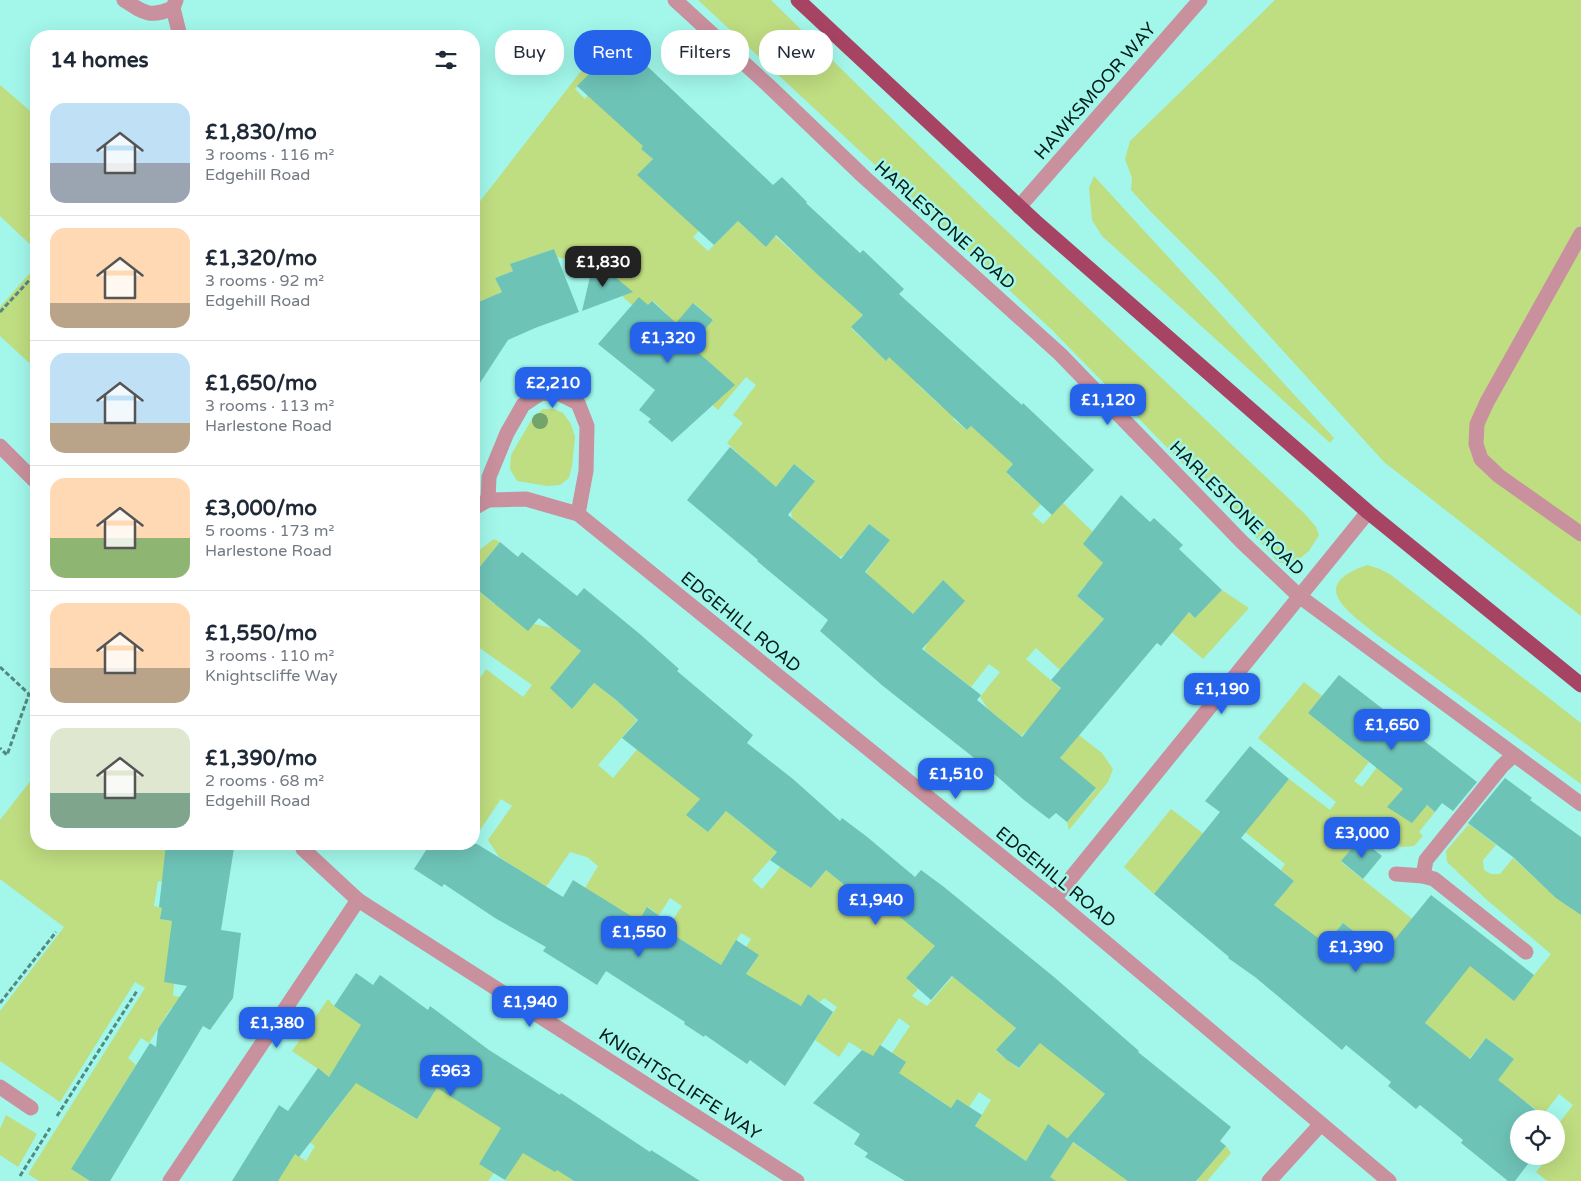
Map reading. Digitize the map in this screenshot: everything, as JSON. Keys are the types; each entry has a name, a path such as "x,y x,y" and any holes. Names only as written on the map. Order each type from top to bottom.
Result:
{"main road":[{"path":"798,0 1019,207 1368,512 1581,685"}],"street":[{"path":"124,0 141,11 159,14 174,4 179,30"},
{"name":"HARLESTONE ROAD","path":"674,0 769,86 864,177 1060,354 1242,542 1299,596 1581,804"},
{"name":"HAWKSMOOR WAY","path":"1019,207 1200,0"},
{"path":"1581,234 1487,402 1477,424 1476,444 1481,459 1498,476 1581,534"},
{"path":"480,505 488,500 489,477 507,433 523,405 541,393 560,394 578,403 587,426 586,471 578,514"},
{"path":"0,446 30,476"},
{"name":"EDGEHILL ROAD","path":"488,500 526,499 578,514 1054,899 1389,1181"},
{"path":"1054,899 1368,512"},
{"path":"1423,876 1426,860 1502,766 1514,755"},
{"name":"KNIGHTSCLIFFE WAY","path":"304,850 358,900 797,1181"},
{"path":"1396,874 1423,876 1434,879 1526,952"},
{"path":"170,1181 358,900"},
{"path":"2,1092 31,1108"},
{"path":"1269,1181 1321,1124"}],"path":[{"path":"0,312 30,280"},
{"path":"0,667 29,694 7,755 0,748"},
{"path":"0,1003 56,932"},
{"path":"20,1176 138,991"}],"green space":[{"path":"698,0 771,0 802,30 759,30 759,57 749,48 749,30 730,30"},
{"path":"1275,0 1581,0 1581,616 1384,462 1217,278 1131,190 1132,178 1125,159 1130,141"},
{"path":"833,61 990,215 1305,514 1316,527 1319,535 1309,551 1292,565 1278,562 1237,516 1194,475 1051,329 778,75 833,75"},
{"path":"578,75 589,75 575,89 585,99 588,95 654,135 641,149 653,159 638,175 661,197 726,202 693,237 708,251 738,221 766,247 775,236 863,315 851,328 885,360 898,347 928,372 917,384 941,406 951,395 964,407 953,419 967,430 979,419 1013,464 1006,472 1020,486 1034,472 1054,490 1032,514 1043,524 1063,503 1094,533 1083,544 1120,579 1182,606 1195,618 1222,590 1249,608 1203,659 1146,610 1085,585 1077,596 1104,619 1060,670 1036,648 1026,659 1061,689 1045,709 1102,753 1113,769 1108,782 1069,830 1067,822 1096,789 1083,778 1055,764 1071,745 1054,731 1044,745 1027,730 1021,736 988,709 980,697 1000,672 989,664 971,687 924,650 928,642 957,610 913,614 866,575 866,572 890,540 869,524 844,555 839,557 792,518 791,512 815,480 794,464 767,499 753,467 727,443 743,423 733,415 756,385 746,377 718,410 693,388 712,365 691,346 713,320 694,303 671,329 662,320 667,314 653,301 641,313 622,296 629,290 609,272 593,264 557,257 554,249 511,264 513,271 495,278 502,292 480,302 480,201"},
{"path":"0,85 30,111 30,244 0,216"},
{"path":"1094,176 1334,438 1330,443 1102,236 1092,220 1089,188"},
{"path":"30,273 30,364 0,336 0,307"},
{"path":"480,304 485,317 480,319"},
{"path":"543,409 554,409 563,413 571,424 575,437 569,478 560,485 547,486 517,481 510,469 511,455 532,419"},
{"path":"494,539 500,542 480,567 480,550"},
{"path":"1367,565 1391,575 1581,723 1581,784 1378,636 1346,609 1339,599 1336,590 1339,582 1349,573"},
{"path":"480,592 494,604 503,601 534,624 552,628 581,651 560,698 572,709 594,683 615,699 637,720 598,765 613,778 640,746 705,794 687,815 708,832 726,811 750,831 762,817 781,847 752,880 762,889 782,865 811,888 826,870 869,905 876,898 937,946 906,978 918,989 912,996 927,1006 956,973 966,987 983,1002 1022,1020 996,1051 1019,1069 1044,1038 1074,1070 1105,1094 1068,1139 1096,1159 1129,1117 1200,1175 1226,1146 1231,1153 1207,1181 1047,1181 1048,1125 1026,1161 972,1131 991,1100 979,1092 969,1107 957,1099 951,1108 925,1090 905,1122 892,1053 910,1026 899,1018 873,1057 849,1042 839,1057 815,1040 837,1007 824,998 820,1002 808,994 801,1006 737,988 759,955 746,947 751,939 741,933 721,965 666,930 682,906 670,898 659,915 648,907 639,921 582,893 598,866 587,857 570,852 546,887 499,857 488,840 512,806 501,799 480,830 480,678 486,669 523,697 532,685 480,648"},
{"path":"1304,682 1322,696 1308,713 1369,762 1354,781 1362,787 1378,766 1435,812 1419,832 1423,836 1414,846 1402,847 1394,843 1372,824 1341,862 1514,1000 1551,954 1487,900 1447,862 1446,851 1469,824 1496,845 1483,860 1484,870 1491,874 1500,874 1513,858 1557,898 1581,915 1581,1181 1547,1181 1536,1172 1542,1165 1565,1165 1565,1115 1573,1105 1559,1094 1547,1110 1536,1110 1526,1102 1520,1110 1513,1110 1497,1080 1514,1059 1486,1038 1469,1059 1425,1023 1441,1002 1343,923 1320,952 1292,919 1278,908 1268,912 1294,881 1281,870 1285,864 1245,832 1289,779 1330,810 1336,802 1258,738"},
{"path":"30,782 30,850 166,850 177,884 158,881 154,906 162,908 161,919 190,925 174,984 173,996 192,998 184,1013 171,1008 149,1043 141,1038 128,1058 136,1065 71,1169 90,1181 39,1181 28,1174 145,988 135,982 60,1102 0,1061 0,1011 64,927 0,879 0,820"},
{"path":"1171,809 1204,834 1241,840 1269,861 1244,892 1189,851 1154,894 1124,867"},
{"path":"328,999 334,1006 361,1025 391,1104 417,1119 439,1085 502,1127 479,1164 494,1173 488,1181 277,1181 295,1154 306,1161 315,1146 305,1139 325,1124 350,1091 292,1051"},
{"path":"6,1115 37,1134 18,1167 0,1155 0,1129"},
{"path":"522,1152 555,1172 564,1159 565,1175 574,1181 505,1181"}],"building":[{"path":"651,70 773,185 782,177 806,203 860,253 863,250 904,289 899,294 1022,405 1023,403 1094,470 1052,515 1006,472 1013,464 971,426 967,430 889,357 886,361 851,327 863,315 776,235 766,247 738,221 714,245 637,175 653,159 641,149 643,146 577,86 588,75 651,75"},
{"path":"554,249 579,312 508,340 480,383 480,301 502,292 495,278 513,271 510,264"},
{"path":"593,264 609,272 633,292 582,311"},
{"path":"639,297 648,305 652,301 676,323 693,303 713,320 691,346 735,385 672,442 648,422 651,419 639,410 655,390 598,344"},
{"path":"730,447 776,487 794,464 815,481 788,515 841,559 869,524 890,540 865,572 913,614 943,580 965,601 922,649 981,695 977,700 1022,737 1061,688 1051,680 1104,619 1077,596 1103,563 1083,544 1121,495 1150,522 1154,518 1183,545 1179,549 1222,590 1195,618 1189,612 1161,646 1157,643 1060,758 1096,788 1067,822 1056,813 1049,819 883,686 820,631 828,620 687,500"},
{"path":"500,542 518,557 522,552 577,596 584,588 641,635 679,669 677,671 753,735 747,743 793,779 840,821 842,818 915,877 921,870 944,887 1054,977 1138,1052 1231,1127 1220,1141 1226,1146 1196,1181 1128,1181 1073,1142 1050,1177 1056,1181 905,1181 865,1157 868,1153 854,1144 860,1134 813,1103 862,1050 873,1056 880,1045 906,1062 899,1073 951,1108 957,1099 982,1115 975,1126 1026,1161 1048,1124 1067,1139 1105,1094 1040,1043 1019,1068 1007,1060 996,1050 1016,1028 952,976 931,1000 906,978 935,946 865,888 858,896 826,870 811,888 770,860 777,852 726,811 708,832 686,815 700,799 622,738 638,720 594,683 572,709 550,688 581,651 539,618 528,631 480,592 480,567"},
{"path":"1339,675 1477,782 1453,811 1442,803 1435,812 1427,805 1412,823 1387,807 1403,789 1308,713"},
{"path":"1250,746 1289,779 1241,838 1294,881 1274,905 1326,944 1343,923 1383,954 1431,895 1534,975 1514,1001 1470,966 1425,1023 1470,1059 1486,1038 1514,1059 1498,1080 1536,1110 1510,1110 1510,1165 1527,1165 1515,1181 1508,1181 1461,1143 1463,1140 1420,1105 1416,1109 1388,1086 1391,1082 1346,1045 1342,1050 1255,977 1228,958 1154,894 1220,812 1205,801"},
{"path":"1505,778 1532,798 1530,800 1581,837 1581,915 1556,898 1513,857 1468,823"},
{"path":"1360,839 1382,856 1363,879 1341,861"},
{"path":"480,846 563,897 573,880 639,921 647,907 671,924 666,930 721,965 736,940 759,955 746,974 801,1006 808,994 833,1012 785,1086 750,1060 747,1064 606,971 597,985 543,951 546,947 495,918 444,884 442,887 414,869 426,850 480,850"},
{"path":"165,850 234,850 221,930 241,933 233,998 210,1030 203,1026 110,1181 90,1181 71,1169 150,1043 156,1047 158,1029 187,986 164,982 172,921 160,919 162,908 159,907"},
{"path":"356,973 373,985 380,975 428,1010 430,1006 489,1050 560,1095 561,1093 650,1152 651,1150 700,1181 574,1181 523,1153 505,1180 479,1164 501,1128 437,1088 417,1119 356,1083 299,1157 295,1154 278,1181 232,1181 279,1105 288,1111 318,1068 329,1077 361,1025 334,1006"}]}
